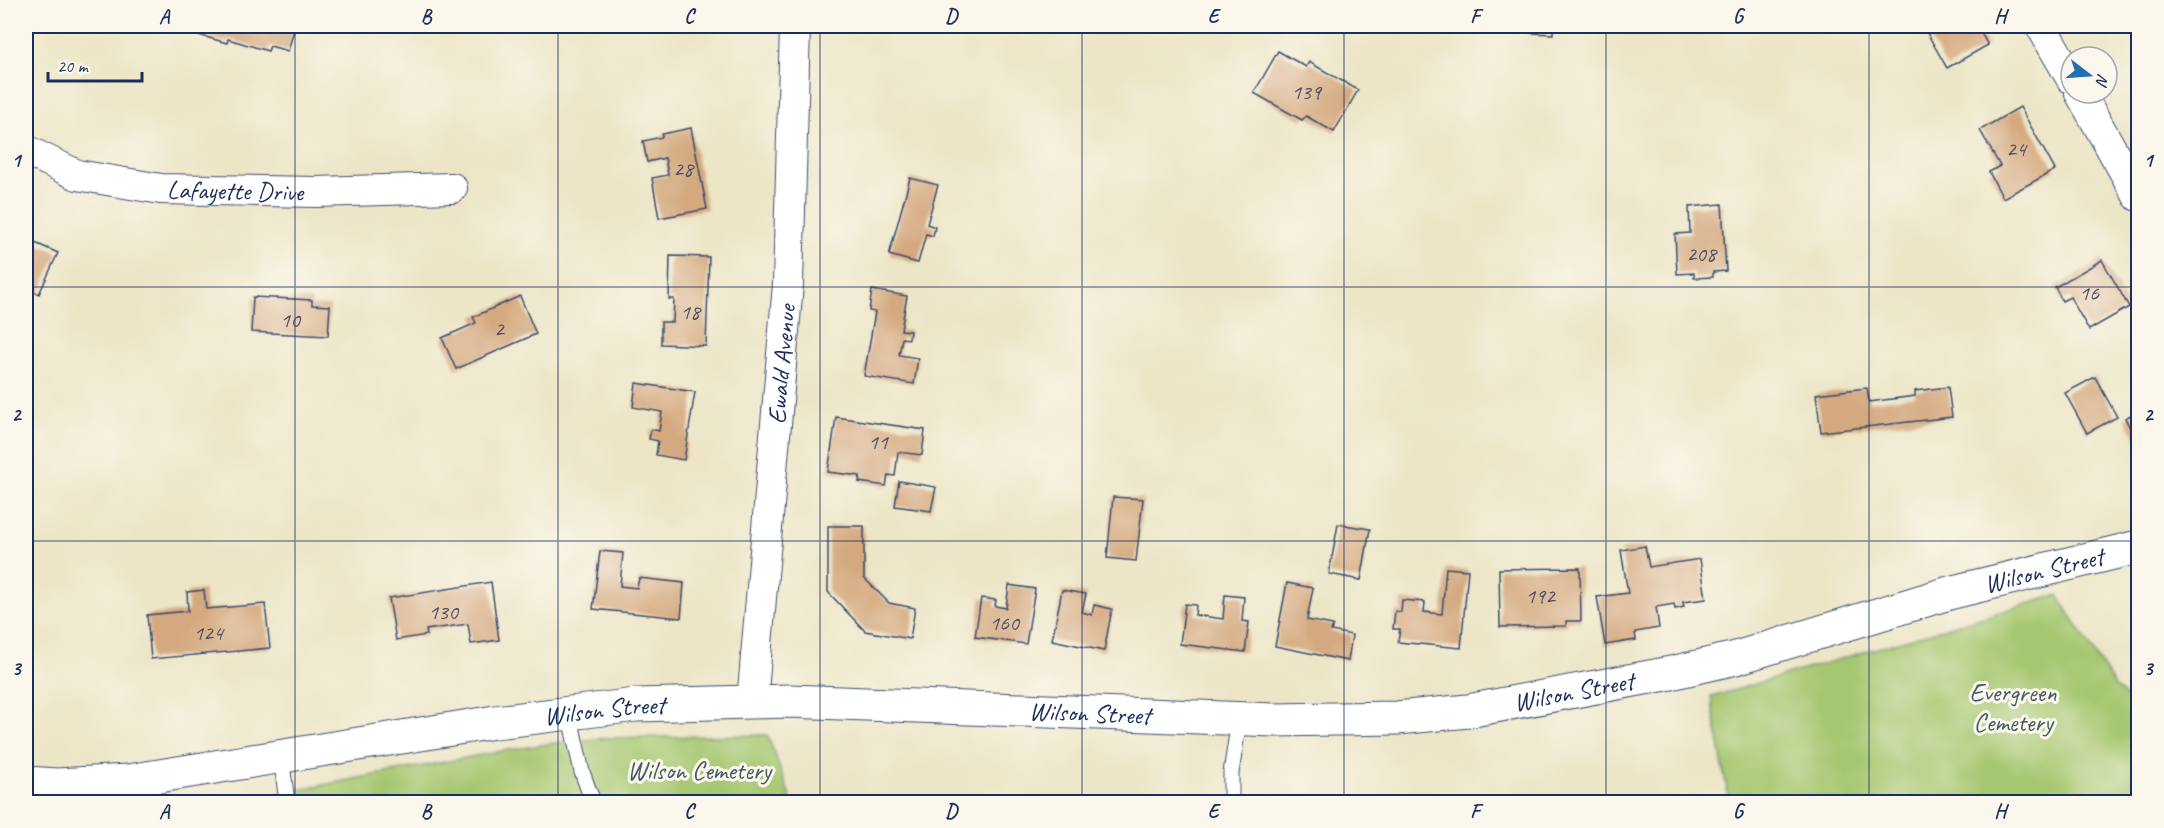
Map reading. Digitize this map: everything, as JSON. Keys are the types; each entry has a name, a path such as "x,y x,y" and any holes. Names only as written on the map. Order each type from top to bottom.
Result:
{"street":[{"name":"Ewald Avenue","path":"752,703 788,285 795,26"},
{"path":"2041,26 2059,57"},
{"path":"2087,105 2139,196"},
{"name":"Lafayette Drive","path":"26,150 77,175 161,189 316,192 452,188"},
{"name":"Wilson Street","path":"26,783 57,785 128,781 495,722 636,705 790,701 1239,720 1397,718 1468,711 1671,673 1736,658 1949,593 2139,547"}],"lane":[{"path":"569,713 582,772 593,802"},
{"path":"1231,802 1231,773 1239,720"},
{"path":"281,756 287,802"}],"green space":[{"name":"Evergreen Cemetery","path":"2058,595 2114,685 2138,711 2138,802 1729,802 1711,697"},
{"name":"Wilson Cemetery","path":"766,735 792,802 233,802 555,743 608,738"}],"building":[{"path":"198,26 295,26 288,51 270,46 268,51 228,39 227,43 195,34"},
{"path":"962,26 996,26 996,28 962,29"},
{"path":"1530,26 1553,26 1553,34 1530,33"},
{"path":"1923,26 1977,26 1988,45 1947,68"},
{"path":"1278,51 1306,67 1309,62 1358,90 1334,132 1306,116 1302,120 1254,93"},
{"path":"2020,107 2055,170 2003,198 1989,172 2000,166 1980,130"},
{"path":"691,128 707,209 659,218 652,178 668,175 665,158 647,162 643,141"},
{"path":"910,178 938,185 927,224 935,227 933,236 926,234 918,263 889,255"},
{"path":"1722,204 1726,271 1713,272 1713,277 1694,278 1694,273 1677,274 1675,234 1690,233 1689,207"},
{"path":"26,239 58,253 39,294 26,288"},
{"path":"670,256 709,257 706,346 661,344 661,322 673,322 674,299 669,299"},
{"path":"2102,260 2129,307 2089,330 2070,297 2062,301 2055,287"},
{"path":"872,290 907,296 901,330 910,331 909,339 902,338 899,355 918,358 914,384 864,376 875,312 869,311"},
{"path":"520,296 536,334 456,369 442,338 476,323 473,317"},
{"path":"253,297 312,300 312,305 330,306 328,336 251,332"},
{"path":"2095,377 2117,417 2087,433 2065,393"},
{"path":"636,383 695,392 684,460 656,455 658,441 649,439 651,429 659,431 662,412 633,407"},
{"path":"1948,387 1952,417 1821,432 1816,394 1867,388 1869,402 1915,396 1915,391"},
{"path":"2138,411 2138,443 2125,418"},
{"path":"836,417 925,430 922,455 898,452 895,476 888,475 886,486 859,482 860,476 828,472"},
{"path":"899,481 936,487 931,511 895,506"},
{"path":"1113,497 1143,499 1136,561 1107,558"},
{"path":"1338,524 1370,529 1361,580 1329,574"},
{"path":"828,526 864,526 864,578 889,603 915,608 910,639 865,631 828,592"},
{"path":"1645,546 1649,567 1700,559 1706,599 1683,602 1684,607 1675,609 1674,604 1656,607 1659,628 1635,632 1636,640 1605,645 1597,597 1628,593 1621,550"},
{"path":"600,551 623,553 620,586 637,588 639,578 684,583 681,618 593,609"},
{"path":"1446,568 1468,570 1461,648 1398,642 1400,629 1393,629 1395,611 1401,612 1402,600 1425,602 1424,612 1442,614"},
{"path":"1580,568 1581,621 1566,621 1566,626 1500,627 1499,569"},
{"path":"491,582 499,640 471,644 468,624 426,630 427,635 396,640 389,598"},
{"path":"1287,583 1313,588 1307,620 1333,625 1331,631 1352,635 1348,661 1275,646"},
{"path":"1009,585 1035,589 1026,644 975,637 981,598 996,600 995,606 1006,608"},
{"path":"204,590 206,609 265,604 270,648 151,659 147,615 188,611 187,592"},
{"path":"1062,590 1086,594 1082,612 1092,615 1094,605 1112,609 1104,651 1052,640"},
{"path":"1225,595 1244,597 1242,621 1249,622 1245,652 1180,644 1185,604 1196,605 1195,615 1223,619"}]}
